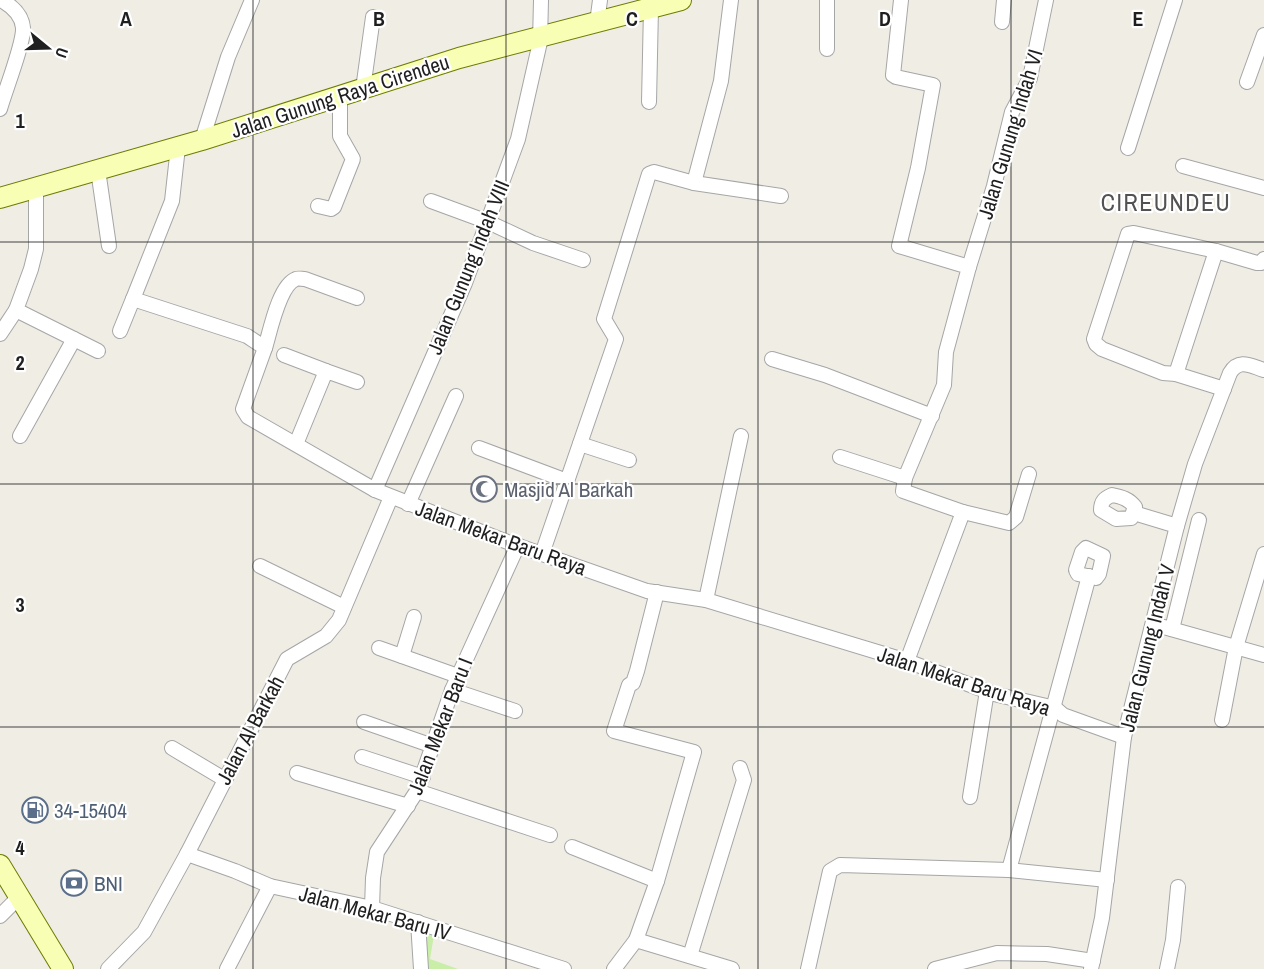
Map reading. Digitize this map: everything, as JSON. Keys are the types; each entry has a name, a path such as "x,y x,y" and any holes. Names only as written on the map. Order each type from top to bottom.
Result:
{"street":[{"path":"0,109 24,29 18,13 10,4 1,0"},
{"name":"Jalan Gunung Indah VIII","path":"375,490 465,283 518,139 541,37 541,0"},
{"path":"597,23 600,0"},
{"name":"Jalan Gunung Raya Cirendeu","path":"0,198 202,140 459,58 681,0"},
{"path":"694,183 721,81 730,0"},
{"path":"826,49 827,0"},
{"path":"901,0 893,75 933,85 918,168 899,246 969,267"},
{"path":"1002,22 1004,0"},
{"name":"Jalan Gunung Indah VI","path":"905,478 944,385 946,352 994,186 1012,112 1031,74 1046,0"},
{"path":"1128,148 1175,0"},
{"path":"202,140 228,57 249,1"},
{"path":"649,102 651,8"},
{"path":"363,89 373,17"},
{"path":"1246,82 1264,35"},
{"path":"318,206 331,209 334,207 353,159 340,136 340,96"},
{"path":"120,331 172,201 178,147"},
{"path":"1184,166 1264,188"},
{"path":"98,170 109,246"},
{"path":"542,554 616,339 604,319 650,174 654,172 694,183 781,196"},
{"path":"0,334 16,310 36,249 36,188"},
{"path":"431,201 488,222 533,243 583,260"},
{"path":"1224,389 1176,374 1163,373 1102,349 1096,344 1095,339 1126,238 1128,234 1134,234 1216,251 1257,263 1261,263 1264,259"},
{"path":"1176,374 1216,251"},
{"path":"134,299 247,336 265,348 280,299 289,284 297,278 357,298"},
{"path":"16,310 98,351"},
{"path":"20,436 74,339"},
{"name":"Jalan Mekar Baru Raya","path":"265,348 243,412 375,490 542,554 647,591 706,600 907,661 987,691 1055,708 1063,715 1124,737"},
{"path":"284,355 357,382"},
{"path":"772,359 825,375 932,416"},
{"name":"Jalan Gunung Indah V","path":"1092,965 1102,918 1124,737 1177,526 1195,464 1230,373 1237,364 1247,364 1264,370"},
{"path":"296,444 326,371"},
{"path":"408,504 456,396"},
{"path":"706,600 741,436"},
{"path":"580,444 629,460"},
{"path":"479,448 567,481"},
{"path":"840,457 905,478 903,491 963,512 1006,523 1012,522 1016,517 1029,474"},
{"name":"Jalan Al Barkah","path":"108,969 144,932 187,854 287,658 326,636 339,620 391,497"},
{"path":"907,661 963,512"},
{"path":"1134,513 1177,526"},
{"path":"1172,629 1199,520"},
{"name":"Jalan Mekar Baru I","path":"372,908 377,852 417,791 452,690 518,545"},
{"path":"1222,720 1236,647 1264,554"},
{"path":"261,566 344,607"},
{"path":"1009,870 1055,708 1089,576"},
{"path":"614,969 636,940 657,881 694,752 614,731 629,685 633,683 637,671 657,592"},
{"path":"402,656 414,617"},
{"path":"1153,624 1264,655"},
{"path":"379,648 458,676"},
{"path":"452,690 515,711"},
{"path":"970,797 987,691"},
{"path":"364,722 433,746"},
{"path":"172,748 224,779"},
{"path":"362,757 423,777"},
{"path":"690,956 744,780 741,768"},
{"path":"297,773 408,806"},
{"path":"417,791 550,835"},
{"path":"572,847 657,881"},
{"name":"Jalan Mekar Baru IV","path":"187,854 270,886 372,908 564,969"},
{"path":"0,865 63,969"},
{"path":"808,969 830,871 840,865 1009,870 1107,880"},
{"path":"227,969 270,886"},
{"path":"1167,969 1173,940 1178,887"},
{"path":"0,916 19,897"},
{"path":"418,922 421,969"},
{"path":"636,940 732,969"},
{"path":"935,969 997,953 1047,954 1092,965"}],"green space":[{"path":"425,933 434,935 430,959 458,969 426,969"}],"place":[{"name":"Masjid Al Barkah","path":"484,489"},
{"name":"34-15404","path":"35,810"},
{"name":"BNI","path":"74,883"}],"district":[{"name":"CIREUNDEU","path":"1166,202"}]}
